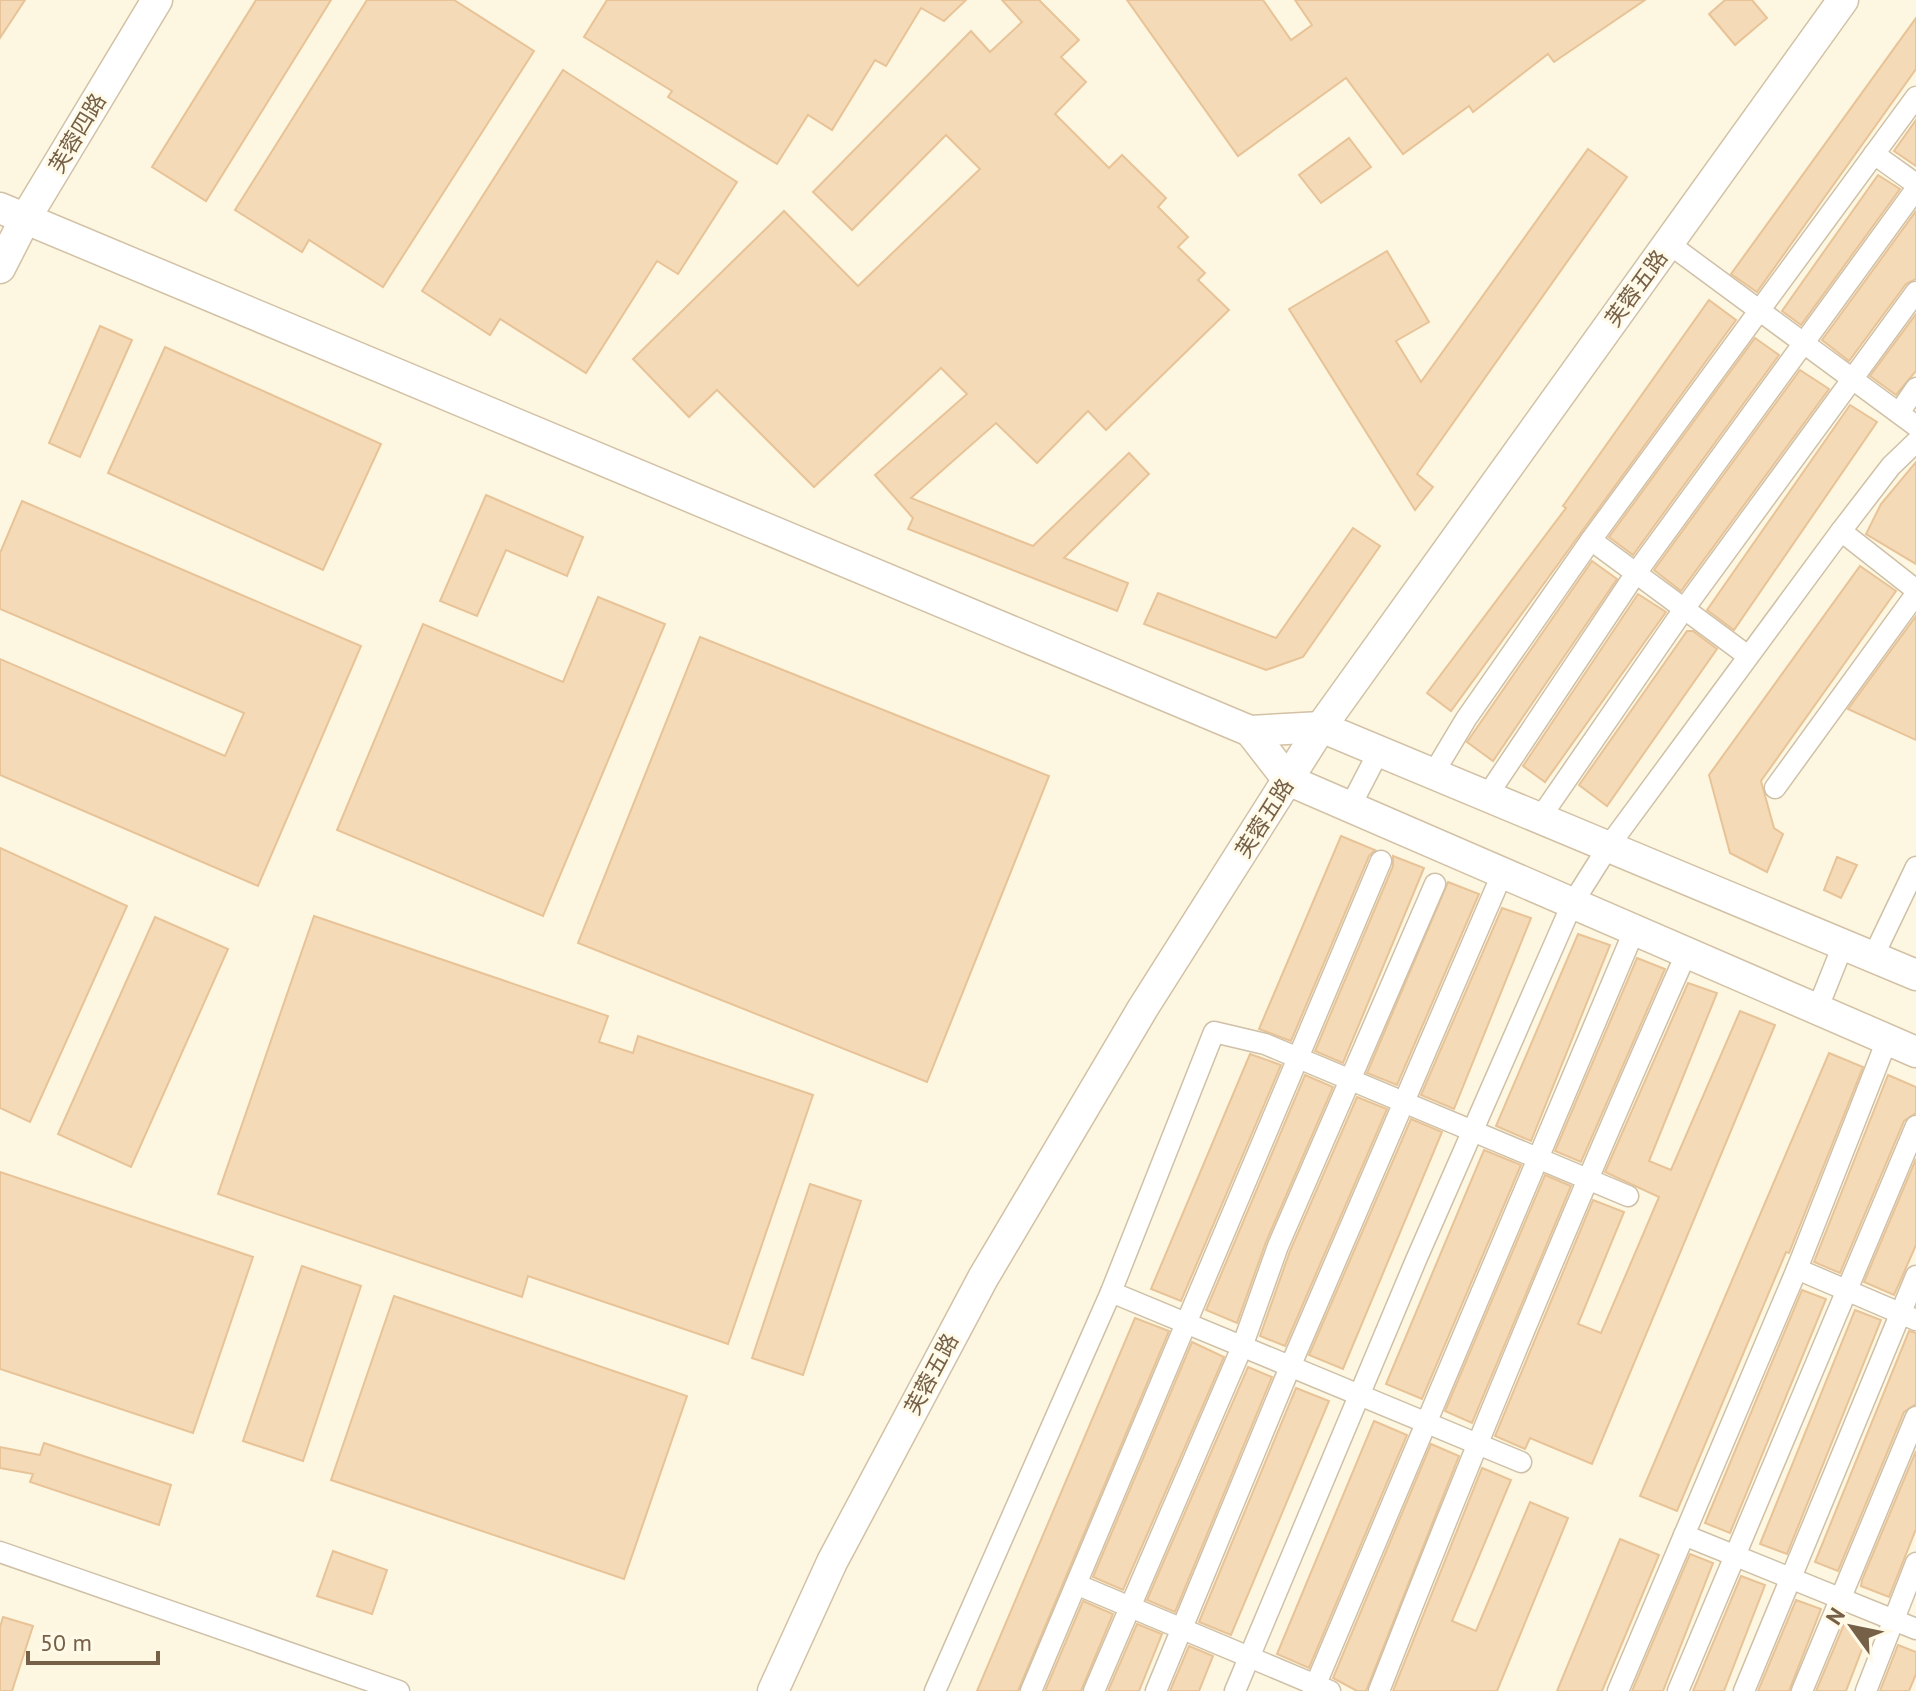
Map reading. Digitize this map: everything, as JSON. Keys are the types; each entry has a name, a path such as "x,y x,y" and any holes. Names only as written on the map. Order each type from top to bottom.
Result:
{"street":[{"name":"芙蓉四路","path":"0,268 13,213 157,0"},
{"name":"芙蓉五路","path":"773,1691 832,1562 983,1278 1143,1008 1321,727 1843,0"},
{"path":"1433,774 1466,719 1591,540 1916,97"},
{"path":"1487,796 1636,573 1805,345 1916,186 1874,154"},
{"path":"13,213 1250,731 1321,727 1916,975"},
{"path":"1668,243 1916,426"},
{"path":"1540,818 1684,609 1854,381 1916,292"},
{"path":"1899,413 1916,388"},
{"path":"1235,1691 1572,904 1608,847 1841,531 1891,466 1916,442"},
{"path":"1775,788 1916,592 1841,531"},
{"path":"1591,540 1748,656"},
{"path":"1250,731 1288,780 1916,1052"},
{"path":"1350,807 1379,751"},
{"path":"1031,1691 1381,861"},
{"path":"1873,957 1916,867"},
{"path":"1156,1691 1290,1367 1502,874"},
{"path":"1094,1691 1242,1347 1278,1246 1435,884"},
{"path":"1078,1585 1319,1689 1425,1423 1634,931"},
{"path":"1817,1010 1843,945"},
{"path":"1379,1691 1476,1444 1586,1179 1686,954"},
{"path":"935,1691 1111,1292 1214,1032 1265,1044 1628,1196"},
{"path":"1618,1691 1797,1269 1887,1040"},
{"path":"1678,1691 1916,1126"},
{"path":"1797,1269 1908,1316"},
{"path":"1744,1691 1908,1316 1916,1276"},
{"path":"1111,1292 1521,1462"},
{"path":"1802,1691 1916,1417"},
{"path":"1684,1535 1916,1629"},
{"path":"0,1552 399,1691"},
{"path":"1866,1691 1916,1563"}],"building":[{"path":"0,0 25,0 0,38"},
{"path":"256,0 331,0 206,201 152,167"},
{"path":"367,0 454,0 534,51 383,287 309,240 302,252 235,210"},
{"path":"607,0 966,0 944,21 921,8 886,66 875,60 832,130 808,115 777,164 668,97 672,91 584,37"},
{"path":"1002,0 1039,0 1079,40 1061,57 1086,82 1055,114 1109,168 1122,155 1166,198 1158,207 1188,237 1178,247 1205,273 1198,280 1229,310 1106,430 1088,411 1037,463 996,423 911,498 1033,546 1129,453 1149,474 1064,558 1128,583 1117,611 908,529 913,518 875,475 967,394 941,368 814,487 717,390 689,417 633,359 784,211 858,286 980,169 946,135 852,230 813,192 971,31 990,52 1022,22"},
{"path":"1127,0 1263,0 1291,40 1312,25 1295,0 1645,0 1554,62 1548,54 1473,112 1469,106 1403,154 1346,78 1238,156"},
{"path":"1725,0 1752,0 1767,18 1735,45 1709,14"},
{"path":"1916,18 1916,69 1757,292 1731,274"},
{"path":"563,70 737,182 678,274 657,261 586,373 500,319 490,335 422,291"},
{"path":"1916,120 1916,166 1894,151"},
{"path":"1349,138 1371,167 1321,203 1299,175"},
{"path":"1588,149 1627,177 1417,474 1433,487 1415,510 1289,309 1387,251 1429,322 1396,341 1421,382"},
{"path":"1878,175 1900,189 1801,325 1782,311"},
{"path":"1916,211 1916,279 1906,284 1849,361 1822,340"},
{"path":"1709,300 1736,320 1451,711 1427,693 1566,508 1563,506"},
{"path":"1916,314 1916,371 1896,395 1870,376"},
{"path":"100,326 132,340 80,457 49,443"},
{"path":"1755,338 1779,355 1633,555 1609,537"},
{"path":"165,347 381,444 323,570 108,473"},
{"path":"1800,370 1829,389 1681,591 1654,570"},
{"path":"1850,405 1877,422 1734,630 1707,610"},
{"path":"1916,462 1916,564 1866,534 1881,504"},
{"path":"486,495 583,537 567,576 506,550 477,616 440,601"},
{"path":"22,501 361,646 258,886 0,775 0,659 225,756 244,713 0,609 0,553"},
{"path":"1353,528 1380,546 1303,657 1266,670 1144,624 1158,593 1276,638"},
{"path":"1592,561 1617,579 1493,761 1467,742"},
{"path":"1860,566 1896,591 1761,781 1774,828 1783,834 1767,872 1730,853 1709,775"},
{"path":"1638,594 1666,612 1545,782 1523,766"},
{"path":"598,597 665,624 543,916 337,830 423,624 563,682"},
{"path":"1916,616 1916,740 1848,709"},
{"path":"1687,631 1693,631 1717,649 1607,806 1579,785"},
{"path":"700,637 1049,776 927,1082 578,943"},
{"path":"1341,836 1375,850 1369,856 1291,1041 1259,1029"},
{"path":"0,848 127,906 30,1122 0,1108"},
{"path":"1393,856 1424,868 1343,1063 1315,1051 1393,866"},
{"path":"1837,857 1857,865 1841,898 1824,890"},
{"path":"1448,882 1479,894 1397,1085 1367,1073"},
{"path":"1502,908 1531,918 1454,1109 1421,1095"},
{"path":"314,916 608,1016 599,1042 633,1053 638,1036 813,1095 728,1344 528,1276 522,1297 218,1194"},
{"path":"155,917 228,949 131,1167 58,1134"},
{"path":"1578,934 1610,945 1531,1141 1496,1126"},
{"path":"1637,958 1665,969 1581,1162 1555,1151"},
{"path":"1688,983 1717,993 1649,1161 1671,1170 1740,1011 1775,1025 1592,1464 1530,1438 1525,1449 1495,1436 1593,1200 1624,1212 1578,1324 1601,1333 1659,1197 1605,1172"},
{"path":"1829,1053 1863,1067 1789,1253 1786,1252 1677,1511 1640,1496"},
{"path":"1250,1054 1281,1065 1181,1301 1151,1289"},
{"path":"1305,1075 1333,1087 1266,1242 1237,1323 1206,1310"},
{"path":"1888,1075 1916,1087 1916,1113 1904,1121 1840,1273 1814,1262"},
{"path":"1357,1097 1387,1109 1285,1346 1260,1336 1290,1251"},
{"path":"1411,1119 1442,1132 1343,1369 1309,1355"},
{"path":"1484,1150 1521,1165 1422,1399 1386,1384"},
{"path":"1916,1159 1916,1245 1894,1295 1864,1282"},
{"path":"0,1172 253,1257 193,1433 0,1369"},
{"path":"1545,1175 1571,1186 1472,1423 1445,1411"},
{"path":"810,1184 861,1201 803,1375 752,1358"},
{"path":"302,1266 361,1286 303,1461 243,1441"},
{"path":"1802,1290 1826,1299 1730,1533 1705,1523"},
{"path":"394,1296 687,1396 624,1579 331,1480"},
{"path":"1855,1310 1881,1320 1787,1554 1760,1544"},
{"path":"1135,1318 1169,1331 1018,1691 977,1691"},
{"path":"1909,1331 1916,1333 1916,1404 1904,1412 1838,1571 1815,1562"},
{"path":"1192,1342 1224,1357 1123,1590 1093,1577"},
{"path":"1248,1367 1272,1377 1175,1612 1147,1600"},
{"path":"1296,1388 1329,1401 1231,1635 1199,1622"},
{"path":"1374,1421 1407,1435 1309,1668 1277,1654"},
{"path":"44,1443 171,1485 159,1525 30,1482 33,1474 0,1468 0,1447 40,1455"},
{"path":"1431,1444 1459,1456 1366,1691 1357,1691 1333,1678"},
{"path":"1916,1451 1916,1529 1889,1597 1861,1586 1862,1580"},
{"path":"1482,1468 1511,1480 1452,1621 1476,1631 1530,1502 1568,1518 1497,1691 1393,1691"},
{"path":"1620,1539 1659,1555 1602,1691 1557,1691"},
{"path":"333,1551 387,1570 372,1614 317,1596"},
{"path":"1690,1554 1713,1563 1663,1691 1632,1691"},
{"path":"1741,1576 1765,1585 1724,1691 1693,1691"},
{"path":"1796,1600 1821,1609 1789,1691 1758,1691"},
{"path":"1083,1601 1113,1614 1081,1691 1045,1691"},
{"path":"3,1617 33,1626 12,1691 0,1691 0,1627"},
{"path":"1845,1622 1869,1631 1846,1691 1816,1691"},
{"path":"1137,1624 1162,1634 1139,1691 1108,1691"},
{"path":"1898,1645 1916,1652 1916,1674 1909,1691 1880,1691"},
{"path":"1189,1646 1213,1656 1199,1691 1170,1691"}]}
